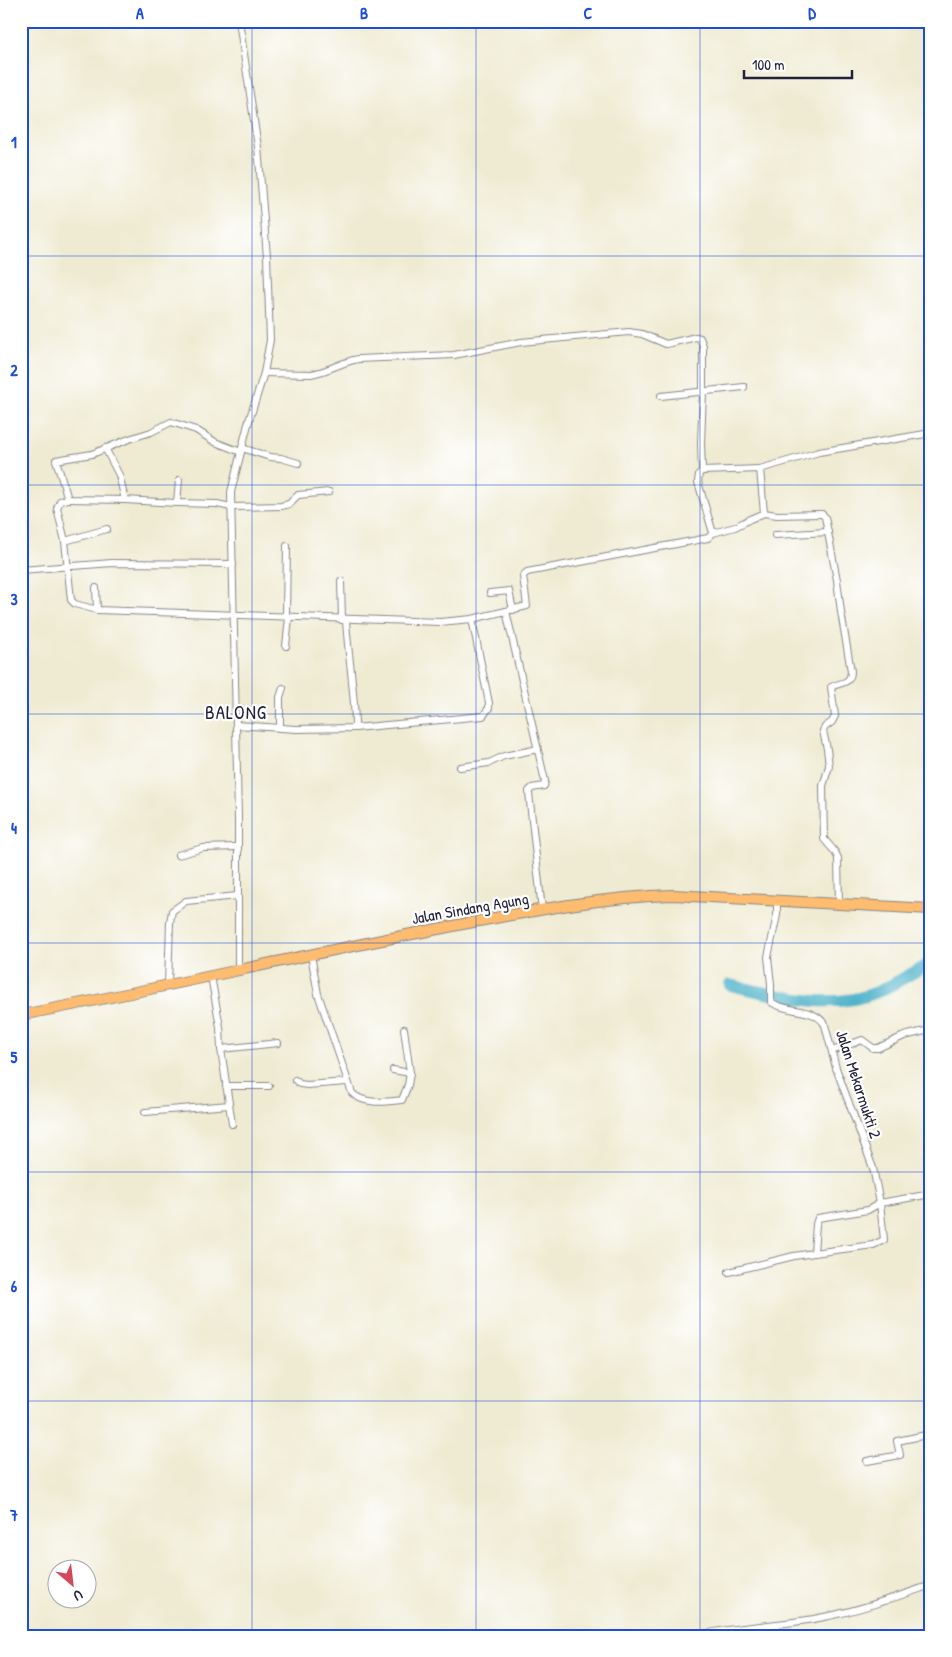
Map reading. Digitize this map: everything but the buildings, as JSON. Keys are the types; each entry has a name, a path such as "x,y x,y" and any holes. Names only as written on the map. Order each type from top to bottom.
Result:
{"main road":[{"name":"Jalan Sindang Agung","path":"21,1015 392,938 542,910 658,895 931,909"}],"street":[{"path":"238,970 238,846 231,507 233,482 264,373 270,340 267,257 258,147 239,21"},
{"path":"264,373 311,374 358,359 454,355 521,342 636,332 666,344 696,337 700,338 703,343 702,471 699,474 698,482 713,533"},
{"path":"661,396 744,387"},
{"path":"68,499 56,460 86,455 151,432 171,422 196,430 215,442 298,463"},
{"path":"702,471 760,469 819,452 931,433"},
{"path":"106,448 119,475 125,500"},
{"path":"760,469 764,513"},
{"path":"178,504 179,480"},
{"path":"329,492 298,495 286,506 231,507 217,504 178,504 125,500 68,499 59,502 57,508 65,541 72,603 97,610 288,616 344,620 440,622 472,619 528,605 523,576 527,572 708,538 713,533 735,527 764,513 777,516 822,514 825,517 828,532 851,671 848,681 831,687 835,716 832,722 825,726 823,730 829,766 823,786 824,838 838,858 839,904"},
{"path":"65,541 107,529"},
{"path":"774,535 828,532"},
{"path":"286,646 288,616 287,546"},
{"path":"21,570 112,563 233,564"},
{"path":"340,581 355,704 355,728"},
{"path":"96,588 97,610"},
{"path":"490,593 508,591 509,611 545,784 542,787 530,790 529,793 542,910"},
{"path":"236,725 280,728 355,728 478,717 487,713 489,703 472,619"},
{"path":"280,728 280,697 283,688"},
{"path":"460,767 492,762 504,756 538,749"},
{"path":"178,855 203,848 238,846"},
{"path":"168,985 172,911 186,901 238,896"},
{"name":"Jalan Mekarmukti 2","path":"777,901 777,915 768,957 771,1002 781,1008 819,1016 825,1025 838,1074 873,1168 880,1203 884,1240 873,1245 814,1253"},
{"path":"311,956 318,994 347,1082 356,1098 384,1102 402,1100 410,1073 404,1029"},
{"path":"211,976 220,1027 221,1049 232,1124"},
{"path":"832,1051 862,1040 873,1048 878,1048 904,1036 925,1031"},
{"path":"221,1049 278,1043"},
{"path":"393,1070 410,1073"},
{"path":"295,1080 300,1084 307,1085 347,1082"},
{"path":"226,1086 268,1086"},
{"path":"145,1112 229,1106"},
{"path":"729,1272 814,1253 818,1218 868,1210 880,1203 931,1194"},
{"path":"867,1461 900,1455 897,1441 931,1434"},
{"path":"694,1636 722,1630 824,1618 931,1585"}],"waterway":[{"path":"730,985 804,1000 841,1001 877,992 931,963"},
{"path":"716,1629 726,1627"},
{"path":"685,1636 692,1634"}],"district":[{"name":"BALONG","path":"236,712"}]}
